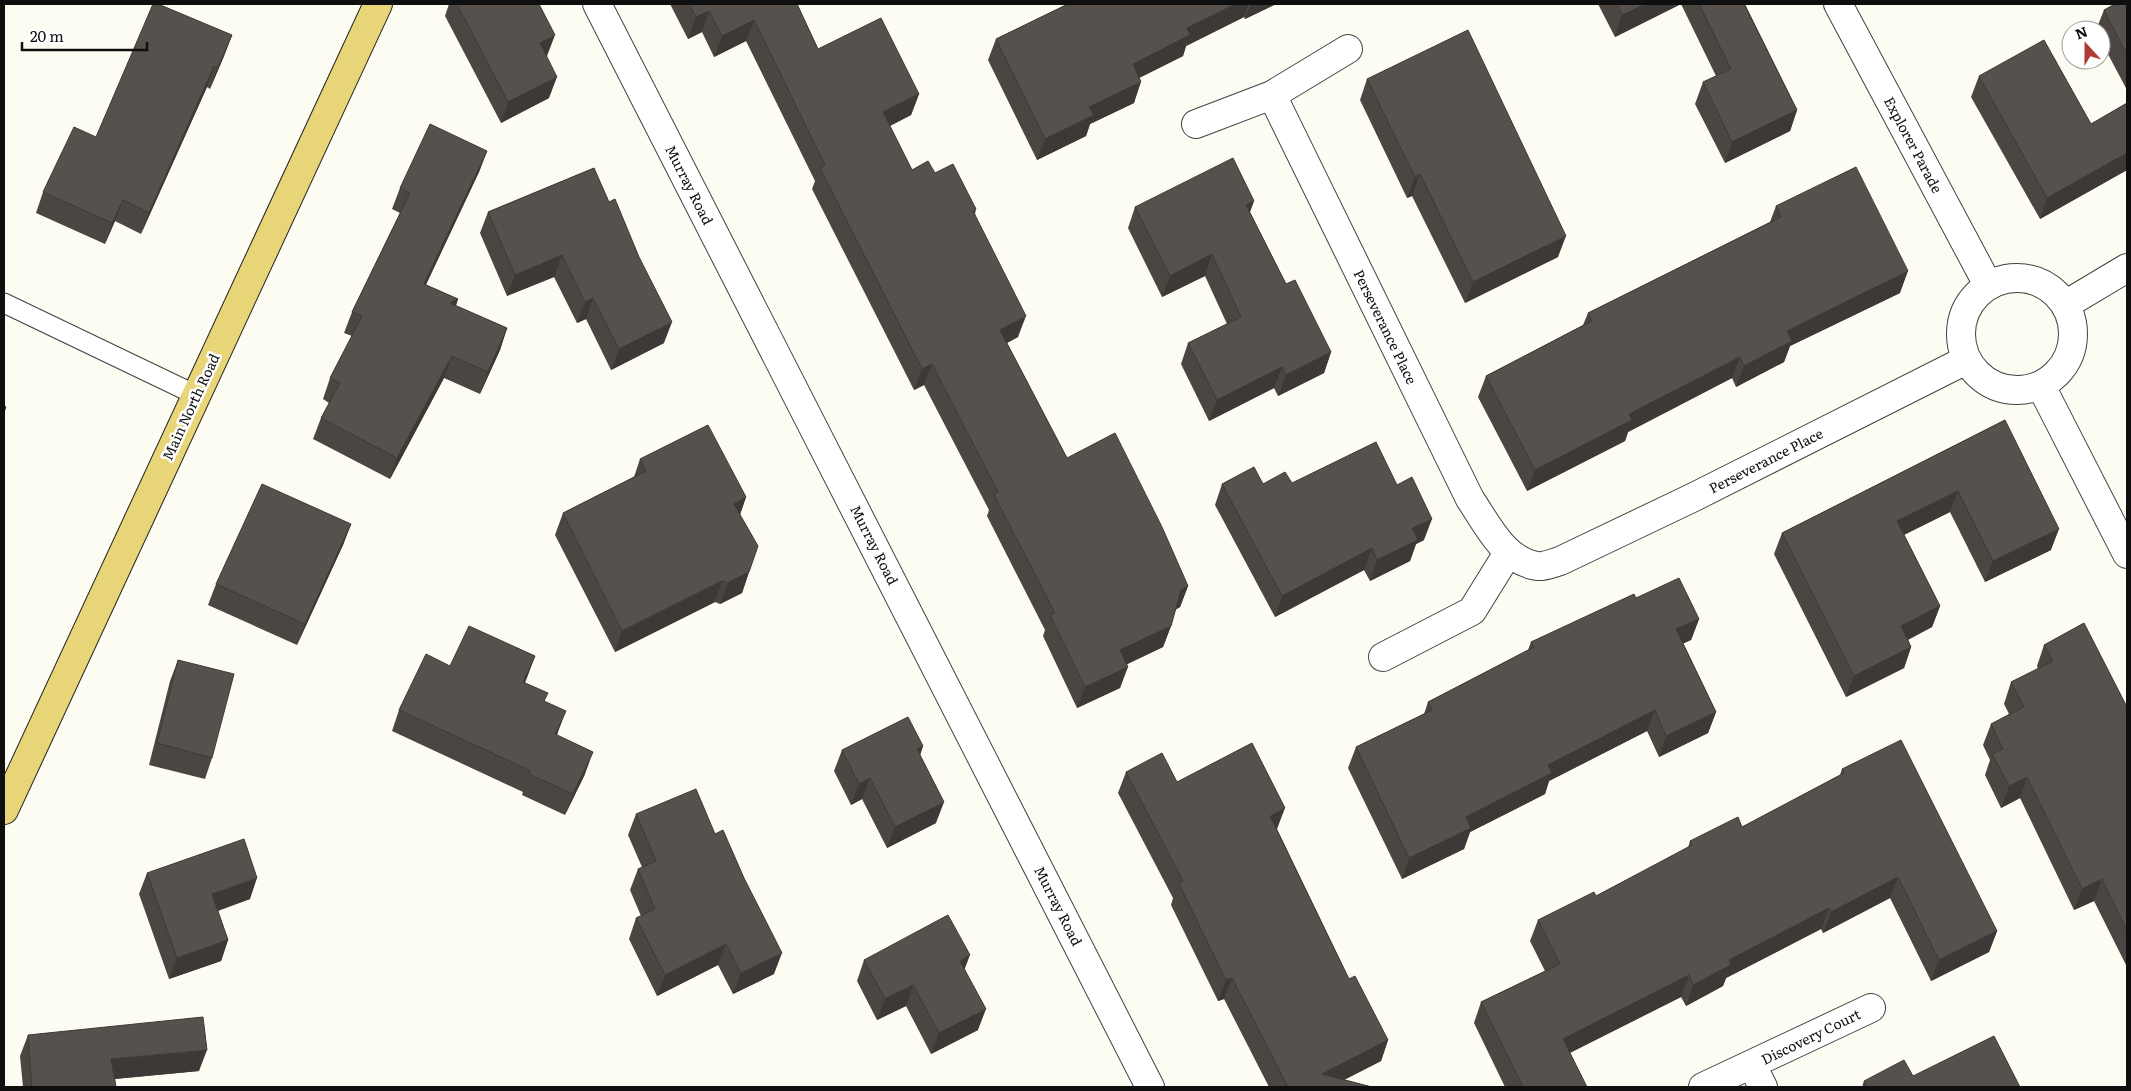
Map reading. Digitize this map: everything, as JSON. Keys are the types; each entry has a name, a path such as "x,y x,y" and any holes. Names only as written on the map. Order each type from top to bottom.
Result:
{"main road":[{"name":"Main North Road","path":"4,810 378,4"}],"street":[{"name":"Murray Road","path":"597,4 1150,1087"},
{"name":"Explorer Parade","path":"1838,4 1988,286"},
{"path":"1196,124 1272,95 1348,49"},
{"name":"Perseverance Place","path":"1272,95 1470,499 1508,553 1522,561 1539,566 1560,561 1694,497 1966,360"},
{"path":"2065,305 2127,268"},
{"path":"2018,278 2040,282 2054,292 2070,314 2072,336 2069,358 2041,386 2013,390 1994,386 1976,374 1966,360 1961,333 1965,311 1974,297 1988,286 1996,282 2018,278"},
{"path":"2041,386 2127,554"},
{"path":"1383,657 1472,611 1508,553"},
{"name":"Discovery Court","path":"1703,1087 1758,1076 1871,1008"}],"lane":[{"path":"4,303 196,395"}],"building":[{"path":"153,4 158,4 232,35 218,67 214,66 149,213 123,200 112,223 43,192 74,127 96,137"},
{"path":"457,4 539,4 555,35 540,43 557,77 508,102"},
{"path":"689,4 797,4 818,49 881,18 919,94 883,112 912,170 928,161 935,173 953,164 976,209 973,211 1026,316 1000,330 1067,458 1115,433 1162,527 1188,586 1181,590 1171,626 1120,650 1128,667 1085,687 1050,615 1055,613 994,495 998,492 932,364 922,369 820,168 825,165 754,20 722,36 709,11 696,17"},
{"path":"1068,4 1236,4 1187,28 1190,35 1133,64 1141,82 1089,107 1094,115 1045,139 996,39"},
{"path":"1617,4 1646,4 1622,15"},
{"path":"1699,4 1744,4 1797,110 1732,142 1703,82 1731,69"},
{"path":"2115,4 2127,4 2127,55 2111,24 2111,20 2109,20 2104,10"},
{"path":"1468,30 1566,236 1473,282 1420,174 1415,177 1367,79"},
{"path":"2044,40 2091,124 2127,103 2127,153 2047,198 1979,76"},
{"path":"430,124 487,151 424,284 458,299 450,303 507,328 488,372 452,356 397,458 321,418 340,383 330,378 362,316 352,312 410,193 400,188"},
{"path":"1233,158 1254,201 1246,205 1286,284 1295,280 1331,352 1286,375 1282,367 1217,400 1188,343 1241,317 1212,254 1170,276 1135,207"},
{"path":"1856,167 1908,271 1787,331 1792,341 1744,366 1740,357 1629,414 1632,420 1535,470 1486,376 1592,321 1588,313 1781,217 1776,206"},
{"path":"594,168 609,202 615,199 639,257 672,322 619,349 593,298 585,302 562,255 515,275 488,212"},
{"path":"2005,420 2059,529 1993,561 1958,491 1897,521 1940,606 1901,626 1911,647 1854,676 1782,533"},
{"path":"708,425 746,497 734,504 758,546 749,572 728,583 722,581 622,631 563,513 646,471 640,459"},
{"path":"1376,442 1397,485 1412,477 1432,519 1412,528 1418,540 1377,560 1372,548 1282,596 1222,484 1254,467 1263,484 1285,472 1292,483"},
{"path":"262,484 351,524 305,624 216,584"},
{"path":"1679,578 1699,619 1676,629 1716,712 1666,736 1655,710 1548,765 1552,773 1466,817 1471,828 1409,858 1356,747 1432,710 1428,702 1534,647 1531,642 1634,594 1636,598"},
{"path":"2084,623 2127,707 2127,931 2102,879 2082,889 2027,777 2009,786 1992,754 2003,749 1991,724 2024,707 2011,682 2053,661 2044,645"},
{"path":"469,626 535,656 523,682 548,693 544,701 566,711 555,734 593,752 573,794 529,774 531,771 399,710 426,654 450,666"},
{"path":"178,660 234,674 212,758 157,743"},
{"path":"908,717 923,746 917,749 944,802 895,827 870,778 859,784 842,750"},
{"path":"1901,740 1997,931 1939,960 1898,877 1831,912 1829,908 1729,960 1731,965 1693,985 1689,975 1563,1039 1587,1087 1523,1087 1481,1002 1560,964 1538,920 1594,892 1596,896 1692,845 1690,841 1738,817 1742,827 1844,773 1842,769"},
{"path":"1252,743 1285,808 1270,816 1349,979 1355,976 1388,1040 1322,1074 1372,1087 1288,1087 1232,978 1226,980 1179,884 1183,881 1126,772 1162,753 1177,782"},
{"path":"696,789 715,834 723,830 744,878 782,953 741,973 726,944 665,975 636,918 655,909 638,869 656,861 636,814"},
{"path":"244,839 257,878 212,894 228,940 177,958 147,873"},
{"path":"948,915 970,955 960,961 986,1009 939,1033 913,985 885,999 864,960"},
{"path":"203,1017 207,1050 111,1059 116,1087 32,1087 28,1035"},
{"path":"1994,1036 2020,1087 1867,1087 1864,1081 1904,1060 1913,1076"}]}
